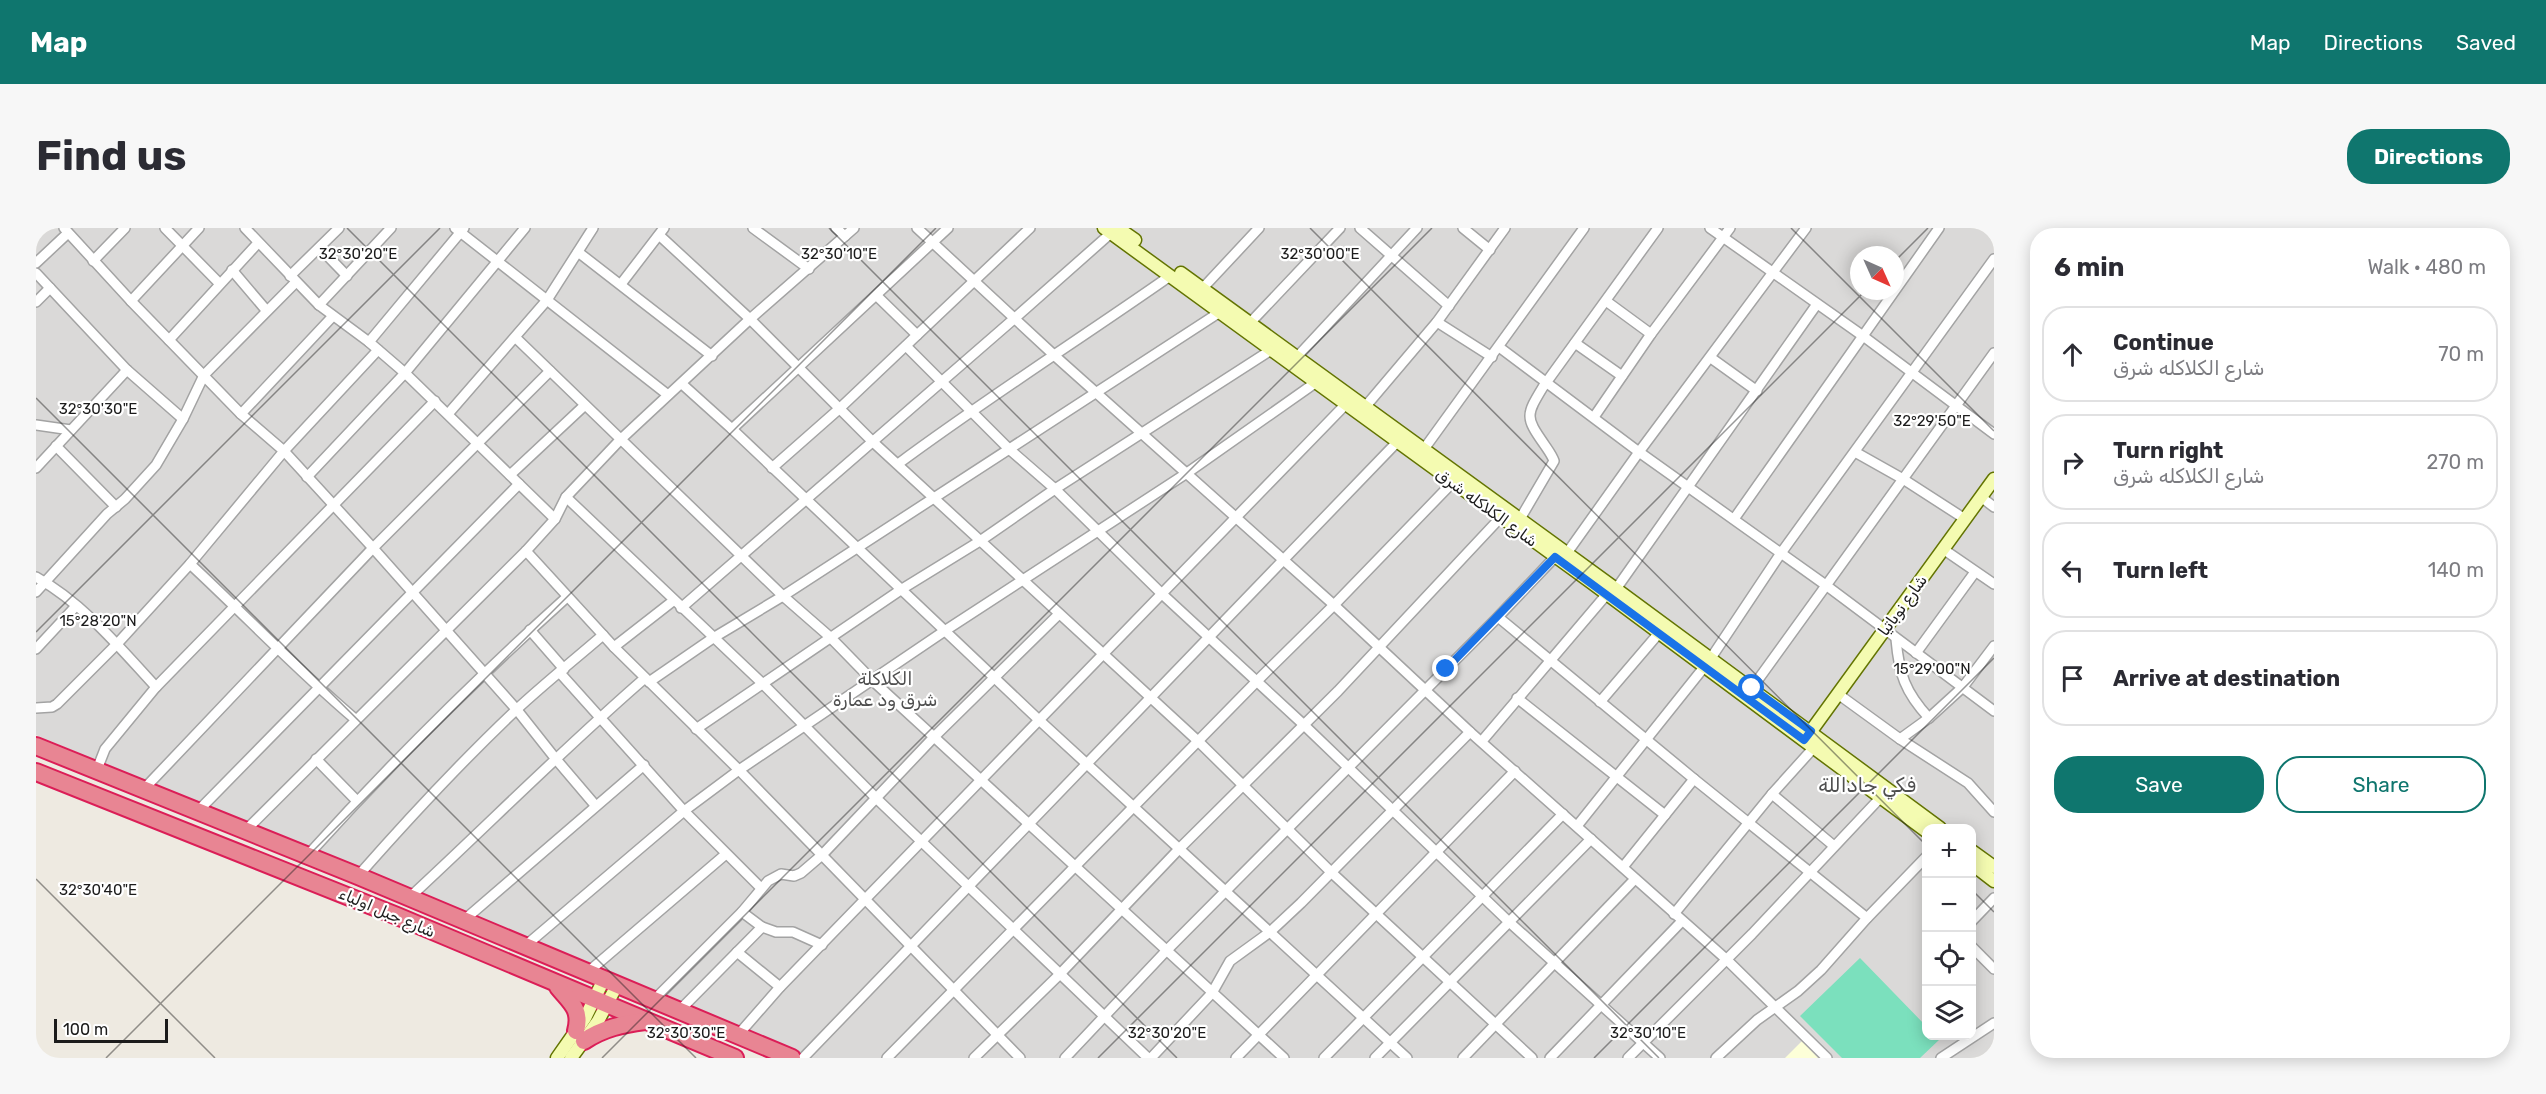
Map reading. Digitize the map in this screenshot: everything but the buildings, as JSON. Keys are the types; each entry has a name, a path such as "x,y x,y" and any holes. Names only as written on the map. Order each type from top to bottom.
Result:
{"highway":[{"name":"شارع جبل اولياء","path":"36,746 358,876 654,1000"},
{"name":"شارع جبل اولياء","path":"36,772 298,875 735,1058"},
{"path":"554,981 577,1010 580,1036 621,1024 647,1021"},
{"path":"654,1000 792,1058"}],"street":[{"path":"93,261 125,228"},
{"path":"165,228 219,283"},
{"path":"131,302 199,228"},
{"path":"36,592 156,465 183,419 204,375 339,228"},
{"path":"319,305 391,228"},
{"path":"307,477 405,373 525,228"},
{"path":"448,414 547,300 593,228"},
{"path":"753,228 809,269"},
{"path":"836,228 845,236"},
{"path":"246,830 526,551 555,519 566,497 620,440 750,319 854,228"},
{"path":"917,228 1055,356 1143,432 1334,605 1470,732 1725,959 1827,1058"},
{"path":"732,429 948,228"},
{"path":"772,468 839,409 1030,228"},
{"path":"1250,323 1340,228"},
{"path":"1360,228 1449,306"},
{"path":"1297,357 1417,228"},
{"path":"1463,228 1490,250"},
{"path":"1365,407 1437,322 1506,228"},
{"path":"1424,449 1584,228"},
{"path":"1520,519 1553,466 1553,458 1530,425 1528,417 1530,409 1658,228"},
{"path":"1710,228 1863,336 1994,434"},
{"path":"1594,417 1651,334 1730,228"},
{"path":"1065,1058 1286,829 1561,555 1711,358 1806,228"},
{"path":"1734,519 1940,228"},
{"path":"369,342 460,229 497,261 668,395"},
{"path":"36,263 66,230 131,302 241,414 284,451 517,710 595,805"},
{"path":"250,230 258,243 319,305 369,342 405,373 555,519"},
{"path":"681,608 1016,318 1111,230"},
{"name":"شارع الكلاكله شرق","path":"1111,230 1315,383 1401,438 1424,449 1520,519 1561,555"},
{"name":"شارع الكلاكله شرق","path":"1111,230 1250,323 1365,407 1453,482 1612,591 1813,739 1934,824"},
{"path":"1202,289 1253,230"},
{"path":"621,284 661,232 873,442 1198,742 1332,873 1532,1058"},
{"path":"169,340 258,243"},
{"path":"320,248 347,276"},
{"path":"578,252 712,356"},
{"path":"1577,826 1708,662 1781,553 1912,372 1991,270 1994,259"},
{"path":"232,270 266,310"},
{"path":"36,273 127,370 183,419"},
{"path":"898,464 969,411 1055,356 1170,276"},
{"path":"36,302 50,288"},
{"path":"877,296 917,335"},
{"path":"1606,301 1651,334"},
{"path":"1482,741 1612,591 1689,487 1817,304"},
{"path":"409,898 499,815 555,758 647,680 783,596 1220,312"},
{"path":"241,414 333,316"},
{"path":"1437,322 1492,357"},
{"path":"516,338 783,596 830,637 873,681 1284,1058"},
{"path":"1575,343 1622,376"},
{"path":"906,346 969,411 1055,489 1161,593 1304,725 1437,854 1660,1058"},
{"path":"1499,347 1994,711"},
{"path":"36,708 52,707 57,704 117,644 190,564 284,451 378,350"},
{"path":"696,729 830,637 1271,350"},
{"path":"1752,688 1994,353"},
{"path":"1711,358 1757,391"},
{"path":"36,468 127,370"},
{"path":"143,790 373,548 550,371"},
{"path":"524,947 684,811 739,770 806,727 946,630 1023,582 1186,473 1315,383"},
{"path":"682,384 903,589 1039,720 1407,1058"},
{"path":"96,772 105,749 156,687 435,401"},
{"path":"738,1035 780,987 1346,404"},
{"path":"510,475 585,405"},
{"path":"36,425 71,430"},
{"path":"803,1058 1401,438"},
{"path":"56,446 116,507"},
{"path":"1855,452 1903,479 1965,519"},
{"name":"شارع نوباتيا","path":"1813,739 1838,694 1994,479"},
{"path":"887,1058 1453,482"},
{"path":"197,812 519,484"},
{"path":"566,497 763,684 877,799 1059,975 1150,1058 1212,993 1230,961 1270,932 1332,873 1470,732"},
{"path":"1981,497 1994,507"},
{"path":"974,1058 1059,975 1180,848 1304,725 1501,517"},
{"path":"1943,549 1994,584"},
{"path":"526,551 614,647 912,945 1020,1058"},
{"path":"190,564 235,605 277,650 355,719"},
{"path":"1916,653 1976,572"},
{"path":"36,577 46,582 76,606 117,644 156,687"},
{"name":"شارع الكلاكله شرق","path":"1612,591 1659,633 1752,688 1881,797 1922,828"},
{"path":"307,856 357,801 483,673 567,597"},
{"path":"614,647 673,601"},
{"path":"36,649 76,606"},
{"path":"654,1000 742,912 761,888 776,876 794,876 801,873 822,855 935,736 1059,614"},
{"path":"1498,617 1867,918"},
{"path":"530,630 601,717 684,811 761,888"},
{"path":"1600,702 1659,633"},
{"path":"358,876 416,810 517,710 603,635"},
{"path":"1896,639 1898,660 1907,692 1929,718"},
{"path":"1900,739 1929,718 1963,687 1994,646"},
{"path":"1838,694 1900,739 1968,783 1994,813"},
{"path":"1517,699 1665,815"},
{"path":"1550,1058 1602,1004 1678,917 1813,739"},
{"path":"316,759 357,801"},
{"path":"463,921 644,765"},
{"path":"1236,1058 1437,854 1515,771"},
{"path":"1623,867 1694,779"},
{"path":"1772,794 1834,846"},
{"path":"1628,1058 1781,903 1881,797"},
{"path":"1324,1058 1563,814"},
{"path":"1375,1058 1591,838"},
{"path":"588,972 726,854"},
{"path":"1976,854 1994,867"},
{"path":"1716,1058 1775,1006 1798,991 1821,970 1922,860"},
{"path":"1976,868 1994,881"},
{"path":"1463,1058 1635,879"},
{"path":"1976,916 1994,898"},
{"path":"742,912 762,927 776,932 793,932 822,945"},
{"path":"679,1011 762,927"},
{"path":"737,952 780,987"},
{"path":"1976,952 1994,969"},
{"path":"571,1058 580,1036 601,1002 610,982"},
{"path":"1947,1056 1994,1023"},
{"path":"557,1058 580,1036"}],"shaded area":[{"path":"36,228 1994,228 1994,1058 804,1058 36,735"},
{"path":"1802,1041 1818,1058 1785,1058"}],"green space":[{"path":"1860,958 1922,1022 1922,1040 1939,1040 1920,1058 1842,1058 1800,1016"}],"district":[{"name":"الكلاكلة شرق ود عمارة","path":"885,689"},
{"name":"فكي جاداللة","path":"1867,785"}],"route":[{"path":"1446,669 1555,557 1804,740 1811,731 1752,688"}]}
